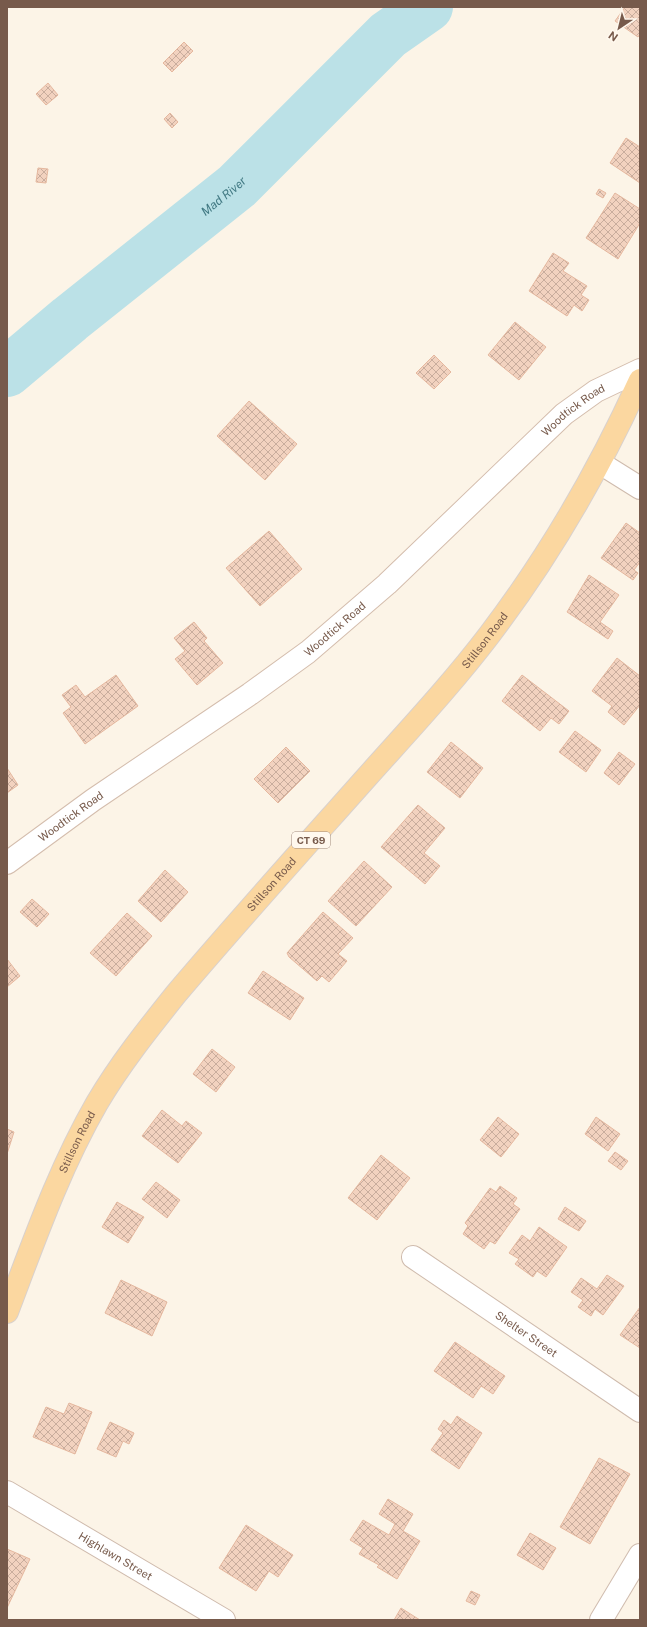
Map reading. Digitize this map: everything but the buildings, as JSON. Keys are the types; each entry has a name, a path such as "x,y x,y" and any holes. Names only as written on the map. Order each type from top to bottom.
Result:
{"main road":[{"name":"Woodtick Road","path":"7,863 93,800 250,694 308,652 387,584 564,414 596,391 640,370"},
{"name":"Stillson Road","path":"7,1312 58,1180 84,1127 113,1077 176,994 443,691 489,635 546,555 575,508 600,463 640,380"},
{"path":"600,463 640,488"},
{"name":"Shelter Street","path":"412,1257 640,1411"},
{"name":"Highlawn Street","path":"7,1492 224,1620"},
{"path":"601,1620 640,1555"}],"waterway":[{"name":"Mad River","path":"7,372 70,319 237,186 388,35 428,7"}]}
